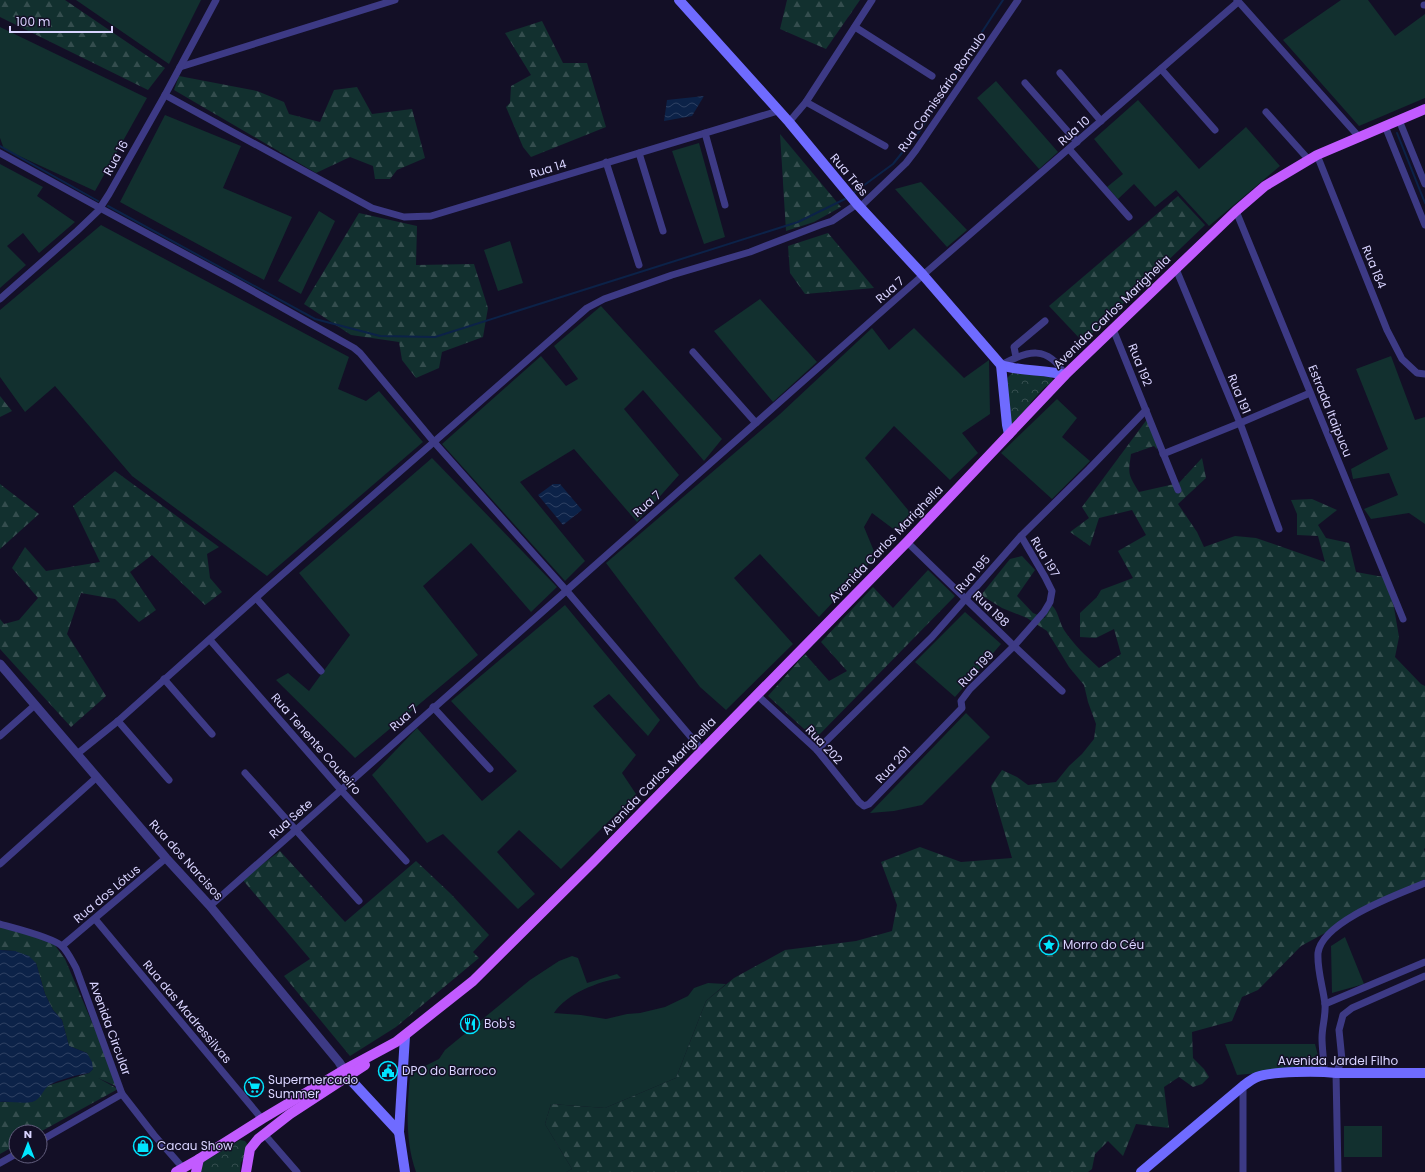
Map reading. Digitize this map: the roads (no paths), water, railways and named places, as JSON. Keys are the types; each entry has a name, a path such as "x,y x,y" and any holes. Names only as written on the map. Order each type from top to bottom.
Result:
{"main road":[{"name":"Rua Três","path":"679,0 789,122 858,205 923,275 1001,365"},
{"name":"Avenida Carlos Marighella","path":"179,1170 262,1119 346,1073 396,1042 473,981 593,862 907,542 1065,376 1236,211 1265,186 1313,158 1425,109"},
{"path":"1009,434 1006,419 1001,365 1010,368 1054,372 1065,376"},
{"path":"405,1036 399,1132 405,1172"},
{"name":"Avenida Jardel Filho","path":"1146,1170 1243,1086 1256,1077 1264,1075 1324,1071 1336,1073 1425,1073"},
{"name":"Avenida Carlos Marighella","path":"252,1145 290,1114 346,1073"},
{"path":"346,1073 399,1132"},
{"path":"241,1132 249,1137 252,1145 249,1152 246,1172"},
{"path":"196,1172 199,1159"}],"street":[{"name":"Rua 16","path":"0,299 77,231 100,208 165,95 216,0"},
{"path":"180,67 395,0"},
{"path":"789,122 806,102 872,0"},
{"name":"Rua Comissário Romulo","path":"256,598 588,308 604,299 672,275 750,252 832,221 858,205 906,163 1018,0"},
{"name":"Rua 10","path":"923,275 1161,70 1237,1 1360,138"},
{"path":"855,27 932,76"},
{"path":"1161,70 1215,130"},
{"path":"1060,73 1101,121"},
{"path":"1025,83 1077,142"},
{"name":"Rua 14","path":"165,95 372,208 404,217 431,216 778,111"},
{"path":"806,102 885,146"},
{"path":"1266,112 1313,158"},
{"path":"1399,120 1425,184"},
{"path":"1385,126 1425,224"},
{"path":"704,133 725,205"},
{"path":"1069,149 1129,217"},
{"path":"0,153 235,281 354,348 360,353 434,442 566,590 702,750"},
{"path":"639,153 663,231"},
{"name":"Rua 184","path":"1313,158 1387,330 1402,359 1417,372 1425,374"},
{"path":"606,162 639,265"},
{"name":"Estrada Itaipucu","path":"1236,211 1310,394 1404,619"},
{"name":"Rua 191","path":"1176,269 1240,424 1279,529"},
{"name":"Rua 7","path":"386,749 923,275"},
{"path":"1016,357 1014,347 1045,321"},
{"name":"Rua 192","path":"1114,329 1146,410"},
{"path":"693,352 756,423"},
{"path":"1001,365 1016,357 1028,353 1044,354 1057,362 1065,376"},
{"path":"1163,454 1240,424 1310,394"},
{"path":"1146,410 1178,490"},
{"name":"Rua 195","path":"817,750 932,637 1020,536 1089,469 1146,410"},
{"name":"Rua 197","path":"1014,646 1044,612 1052,596 1052,591 1045,577 1020,536"},
{"name":"Rua 198","path":"907,542 965,600 1062,691"},
{"path":"77,754 118,721 256,598 321,671"},
{"name":"Rua Tenente Couteiro","path":"210,640 341,790 406,861"},
{"name":"Rua 199","path":"927,744 962,708 961,701 970,689 1014,646"},
{"name":"Rua dos Narcisos","path":"0,664 166,858 210,906 339,1062 346,1073"},
{"path":"164,679 212,734"},
{"name":"Rua 202","path":"757,695 817,750 859,802 864,806 874,800"},
{"path":"0,736 35,705"},
{"path":"433,707 490,769"},
{"path":"118,721 169,780"},
{"name":"Rua 201","path":"874,800 927,744"},
{"name":"Rua Sete","path":"210,906 386,749"},
{"path":"245,772 359,901"},
{"path":"0,864 97,777"},
{"name":"Rua dos Lótus","path":"62,946 166,858"},
{"path":"1324,1071 1322,1037 1325,1004 1321,989 1318,951 1326,936 1352,916 1425,883"},
{"name":"Rua das Madressilvas","path":"95,919 262,1119"},
{"path":"0,924 39,936 62,946"},
{"name":"Avenida Circular","path":"48,1136 122,1094 76,968 62,946"},
{"path":"1325,1004 1425,962"},
{"path":"1338,1172 1336,1073 1342,1060 1340,1030 1343,1015 1352,1008 1425,976"},
{"path":"1243,1086 1243,1172"},
{"path":"122,1094 179,1170"},
{"path":"264,1134 297,1172"}],"water":[{"path":"704,96 692,116 664,121 667,100"},
{"path":"553,484 560,484 582,510 563,525 538,495"},
{"path":"0,950 15,951 29,956 36,963 45,994 53,1010 62,1020 69,1046 87,1053 92,1062 93,1069 89,1073 55,1082 45,1089 39,1098 32,1102 0,1102"}],"waterway":[{"path":"852,194 893,164 922,128 959,67 1003,0"},
{"path":"1397,133 1425,203"},
{"path":"0,146 98,201"},
{"path":"108,206 315,319 380,336 435,337 798,222 847,198"}],"place":[{"name":"Morro do Céu","path":"1049,945"},
{"name":"Bob's","path":"470,1024"},
{"name":"DPO do Barroco","path":"388,1071"},
{"name":"Supermercado Summer","path":"254,1087"},
{"name":"Cacau Show","path":"143,1146"}]}
